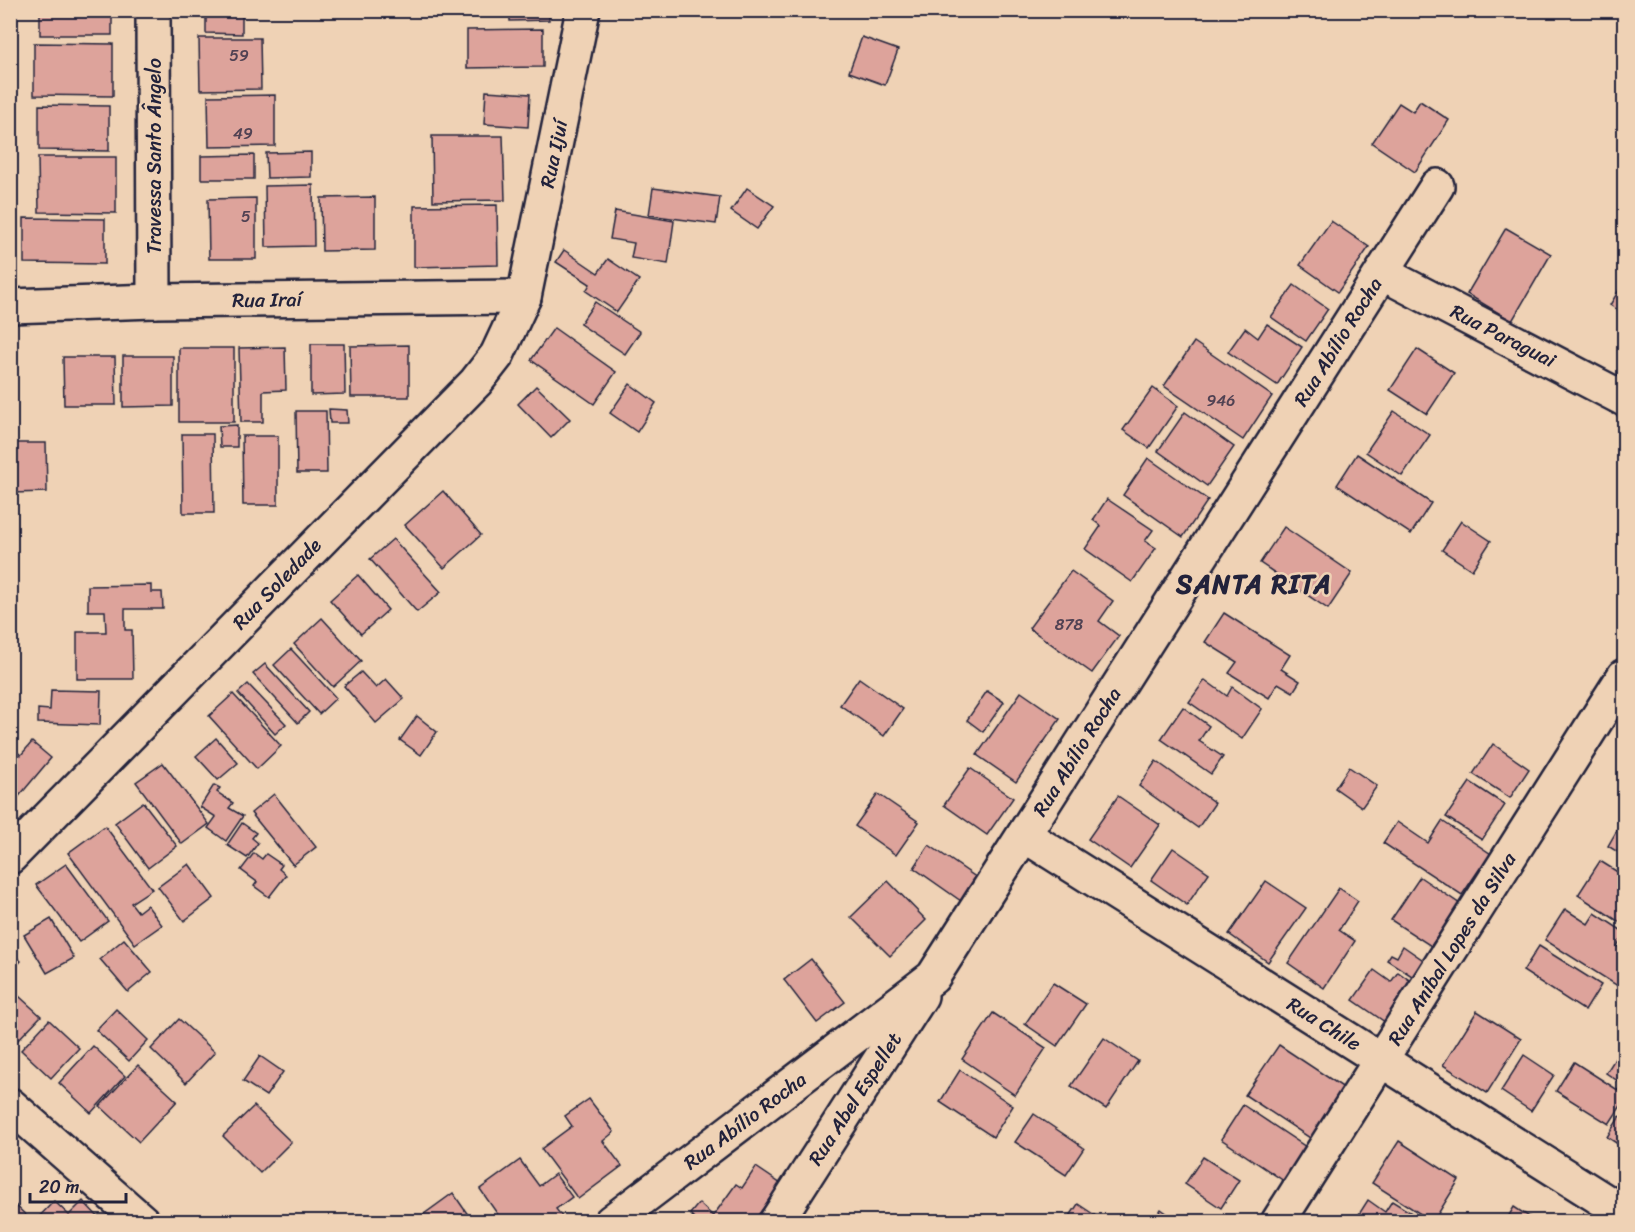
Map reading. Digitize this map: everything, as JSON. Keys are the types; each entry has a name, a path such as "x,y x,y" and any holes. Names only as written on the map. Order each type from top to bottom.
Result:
{"street":[{"name":"Travessa Santo Ângelo","path":"153,10 154,301"},
{"name":"Rua Ijuí","path":"524,297 584,10"},
{"name":"Rua Abílio Rocha","path":"611,1221 933,977 1437,186"},
{"name":"Rua Paraguai","path":"1382,273 1624,399"},
{"name":"Rua Iraí","path":"10,306 154,301 524,297"},
{"name":"Rua Soledade","path":"10,857 476,382 497,356 524,297"},
{"name":"Rua Aníbal Lopes da Silva","path":"1278,1221 1624,676"},
{"name":"Rua Chile","path":"1024,835 1624,1213"},
{"name":"Rua Abel Espellet","path":"777,1221 933,977"},
{"path":"10,1105 143,1221"}],"building":[{"path":"40,10 112,10 112,35 40,35"},
{"path":"206,10 258,10 258,13 242,12 242,34 206,33"},
{"path":"510,10 549,10 549,20 510,21"},
{"path":"543,29 543,67 467,68 467,30"},
{"path":"862,37 898,50 885,85 849,72"},
{"path":"199,38 260,38 261,89 200,90"},
{"path":"34,43 113,44 113,96 34,95"},
{"path":"486,91 530,94 528,127 484,124"},
{"path":"275,95 275,146 209,147 208,96"},
{"path":"1420,101 1449,120 1415,172 1372,143 1399,103 1413,112"},
{"path":"39,105 109,106 109,151 39,150"},
{"path":"432,136 503,136 505,200 433,201"},
{"path":"311,152 311,177 267,178 266,153"},
{"path":"254,155 254,179 201,179 201,156"},
{"path":"38,157 116,157 116,213 39,212"},
{"path":"313,185 314,246 266,247 265,186"},
{"path":"653,188 720,197 716,224 649,215"},
{"path":"747,188 774,206 757,229 731,211"},
{"path":"375,197 375,250 322,251 321,198"},
{"path":"256,198 256,259 209,259 208,199"},
{"path":"10,205 16,205 15,254 10,254"},
{"path":"497,205 498,265 414,267 414,206"},
{"path":"615,211 674,221 668,264 631,258 634,243 610,239"},
{"path":"24,218 105,219 105,264 24,263"},
{"path":"1331,221 1369,247 1338,292 1300,265"},
{"path":"1506,228 1551,254 1512,321 1467,294"},
{"path":"564,250 598,273 608,259 639,280 617,312 586,291 590,284 556,262"},
{"path":"1294,285 1328,309 1306,341 1271,317"},
{"path":"1619,290 1624,293 1624,314 1610,305"},
{"path":"595,302 640,332 625,354 580,324"},
{"path":"1267,324 1302,347 1277,385 1228,352 1245,328 1258,338"},
{"path":"554,328 616,372 594,404 531,360"},
{"path":"1194,342 1272,396 1243,440 1164,386"},
{"path":"311,344 344,344 345,394 311,395"},
{"path":"409,345 409,397 351,397 350,346"},
{"path":"285,347 286,390 263,391 263,422 241,422 239,348"},
{"path":"179,348 234,348 234,422 179,422"},
{"path":"1417,349 1454,373 1427,414 1390,390"},
{"path":"123,356 173,356 173,406 123,407"},
{"path":"63,357 115,357 116,405 64,405"},
{"path":"630,384 656,403 637,432 610,413"},
{"path":"536,386 570,419 551,438 518,404"},
{"path":"1153,388 1178,406 1149,448 1123,430"},
{"path":"329,409 347,410 348,423 330,423"},
{"path":"296,411 326,411 327,473 297,473"},
{"path":"1394,411 1430,435 1402,476 1366,452"},
{"path":"1185,412 1234,447 1207,486 1158,451"},
{"path":"237,425 237,447 220,447 219,426"},
{"path":"182,434 213,434 214,513 183,513"},
{"path":"242,436 278,436 278,505 243,505"},
{"path":"11,443 46,443 47,492 12,493"},
{"path":"1357,454 1431,503 1411,534 1337,485"},
{"path":"1148,458 1208,500 1183,537 1123,495"},
{"path":"443,491 481,535 444,568 405,525"},
{"path":"1107,499 1153,530 1145,541 1156,548 1132,582 1085,549 1101,526 1093,520"},
{"path":"1461,521 1491,541 1472,570 1442,550"},
{"path":"1284,527 1352,573 1328,609 1260,563"},
{"path":"393,539 441,592 417,612 370,559"},
{"path":"1071,571 1113,601 1099,621 1119,636 1092,673 1029,628"},
{"path":"358,575 388,610 361,634 330,600"},
{"path":"151,585 151,592 162,592 163,609 125,609 125,630 132,630 133,679 77,679 77,632 106,632 105,611 88,611 88,586"},
{"path":"1224,613 1290,655 1281,669 1300,681 1293,692 1278,683 1269,698 1229,673 1237,662 1205,642"},
{"path":"322,618 361,661 333,687 294,644"},
{"path":"291,649 336,698 319,714 274,665"},
{"path":"265,664 309,712 298,723 253,674"},
{"path":"361,672 376,688 386,679 404,699 376,723 344,686"},
{"path":"859,678 903,709 884,736 840,705"},
{"path":"1205,680 1227,696 1232,687 1262,709 1242,739 1189,702"},
{"path":"248,684 286,724 275,734 238,693"},
{"path":"51,690 101,691 100,725 38,723 38,709 50,710"},
{"path":"987,691 1004,702 983,732 967,720"},
{"path":"1021,692 1060,719 1016,782 977,755"},
{"path":"233,694 281,746 257,769 209,716"},
{"path":"1183,707 1209,726 1199,741 1223,757 1211,774 1161,739"},
{"path":"417,716 437,732 421,755 400,740"},
{"path":"216,738 238,763 218,780 196,756"},
{"path":"32,742 51,758 10,807 10,746 21,755"},
{"path":"1493,744 1529,769 1510,798 1473,774"},
{"path":"1156,761 1215,803 1198,828 1139,786"},
{"path":"163,763 209,824 182,844 136,782"},
{"path":"1349,767 1377,786 1362,807 1335,788"},
{"path":"970,768 1013,798 987,835 944,805"},
{"path":"1470,782 1505,805 1482,840 1446,817"},
{"path":"214,785 220,788 217,792 233,803 229,808 243,816 226,841 208,828 216,817 200,807"},
{"path":"274,794 316,847 293,865 251,813"},
{"path":"878,794 919,822 896,855 855,826"},
{"path":"1118,796 1160,825 1130,868 1088,839"},
{"path":"143,802 177,846 148,868 115,823"},
{"path":"1624,818 1624,856 1608,846"},
{"path":"1442,821 1497,858 1487,872 1480,868 1462,895 1383,843 1397,822 1428,843"},
{"path":"242,823 256,833 252,838 258,843 247,858 227,845"},
{"path":"105,826 152,889 131,903 138,912 147,905 162,925 135,944 68,853"},
{"path":"929,845 977,878 961,901 914,868"},
{"path":"1173,848 1209,873 1187,905 1151,880"},
{"path":"254,853 262,859 266,854 282,865 279,869 286,875 269,897 254,886 257,882 241,870"},
{"path":"1600,861 1624,876 1624,925 1578,895"},
{"path":"66,864 108,921 79,942 36,885"},
{"path":"189,864 214,898 184,921 158,887"},
{"path":"1420,877 1460,904 1431,946 1391,920"},
{"path":"888,881 926,920 890,956 851,917"},
{"path":"1266,881 1306,908 1268,962 1229,934"},
{"path":"1339,888 1358,901 1339,930 1355,941 1324,988 1288,963"},
{"path":"1565,909 1588,924 1595,913 1624,932 1617,946 1624,951 1624,990 1545,940"},
{"path":"51,919 74,958 47,973 24,935"},
{"path":"124,939 152,972 128,992 100,959"},
{"path":"1403,946 1426,962 1415,978 1387,960 1391,954 1397,957"},
{"path":"1539,946 1601,985 1585,1011 1523,971"},
{"path":"10,951 21,961 10,972"},
{"path":"811,959 845,1002 817,1023 784,980"},
{"path":"1374,970 1391,982 1398,972 1412,982 1385,1022 1353,1000"},
{"path":"1053,983 1086,1004 1057,1046 1025,1024"},
{"path":"10,988 41,1016 13,1045 10,1043"},
{"path":"116,1009 148,1040 129,1061 96,1030"},
{"path":"1477,1011 1521,1039 1487,1093 1443,1065"},
{"path":"993,1013 1046,1048 1015,1095 962,1059"},
{"path":"179,1019 215,1052 186,1083 151,1049"},
{"path":"49,1020 79,1048 51,1078 21,1050"},
{"path":"1104,1038 1138,1061 1106,1109 1071,1086"},
{"path":"1279,1045 1347,1090 1313,1140 1245,1095"},
{"path":"93,1046 125,1076 91,1113 59,1083"},
{"path":"1618,1054 1624,1058 1624,1085 1606,1073"},
{"path":"1524,1055 1554,1075 1531,1111 1501,1091"},
{"path":"260,1056 283,1072 266,1096 243,1081"},
{"path":"1574,1062 1624,1094 1624,1101 1609,1124 1556,1091"},
{"path":"138,1065 177,1101 139,1142 100,1106"},
{"path":"960,1070 1013,1106 993,1137 940,1102"},
{"path":"589,1099 614,1132 603,1141 622,1166 578,1199 541,1149 572,1126 565,1116"},
{"path":"1243,1105 1306,1147 1284,1181 1221,1139"},
{"path":"254,1106 291,1142 260,1173 223,1136"},
{"path":"1034,1114 1084,1148 1066,1175 1015,1142"},
{"path":"1620,1116 1624,1119 1624,1148 1607,1137"},
{"path":"1399,1141 1459,1180 1433,1222 1372,1183"},
{"path":"1203,1157 1239,1180 1221,1208 1185,1184"},
{"path":"520,1160 539,1186 555,1174 572,1197 556,1209 566,1222 503,1222 480,1189"},
{"path":"756,1167 781,1184 753,1222 698,1222 690,1214 699,1203 713,1216 736,1184 742,1188"},
{"path":"453,1193 473,1222 423,1222 420,1217"},
{"path":"10,1200 33,1222 10,1222"},
{"path":"1368,1200 1385,1212 1392,1201 1413,1214 1408,1222 1354,1222"},
{"path":"54,1201 69,1215 83,1201 103,1222 34,1222"},
{"path":"1078,1204 1105,1222 1066,1222"},
{"path":"1514,1207 1537,1222 1505,1222"},
{"path":"1161,1209 1179,1222 1153,1222"},
{"path":"483,1215 488,1222 474,1222"}],"district":[{"name":"SANTA RITA","path":"1254,584"}]}
